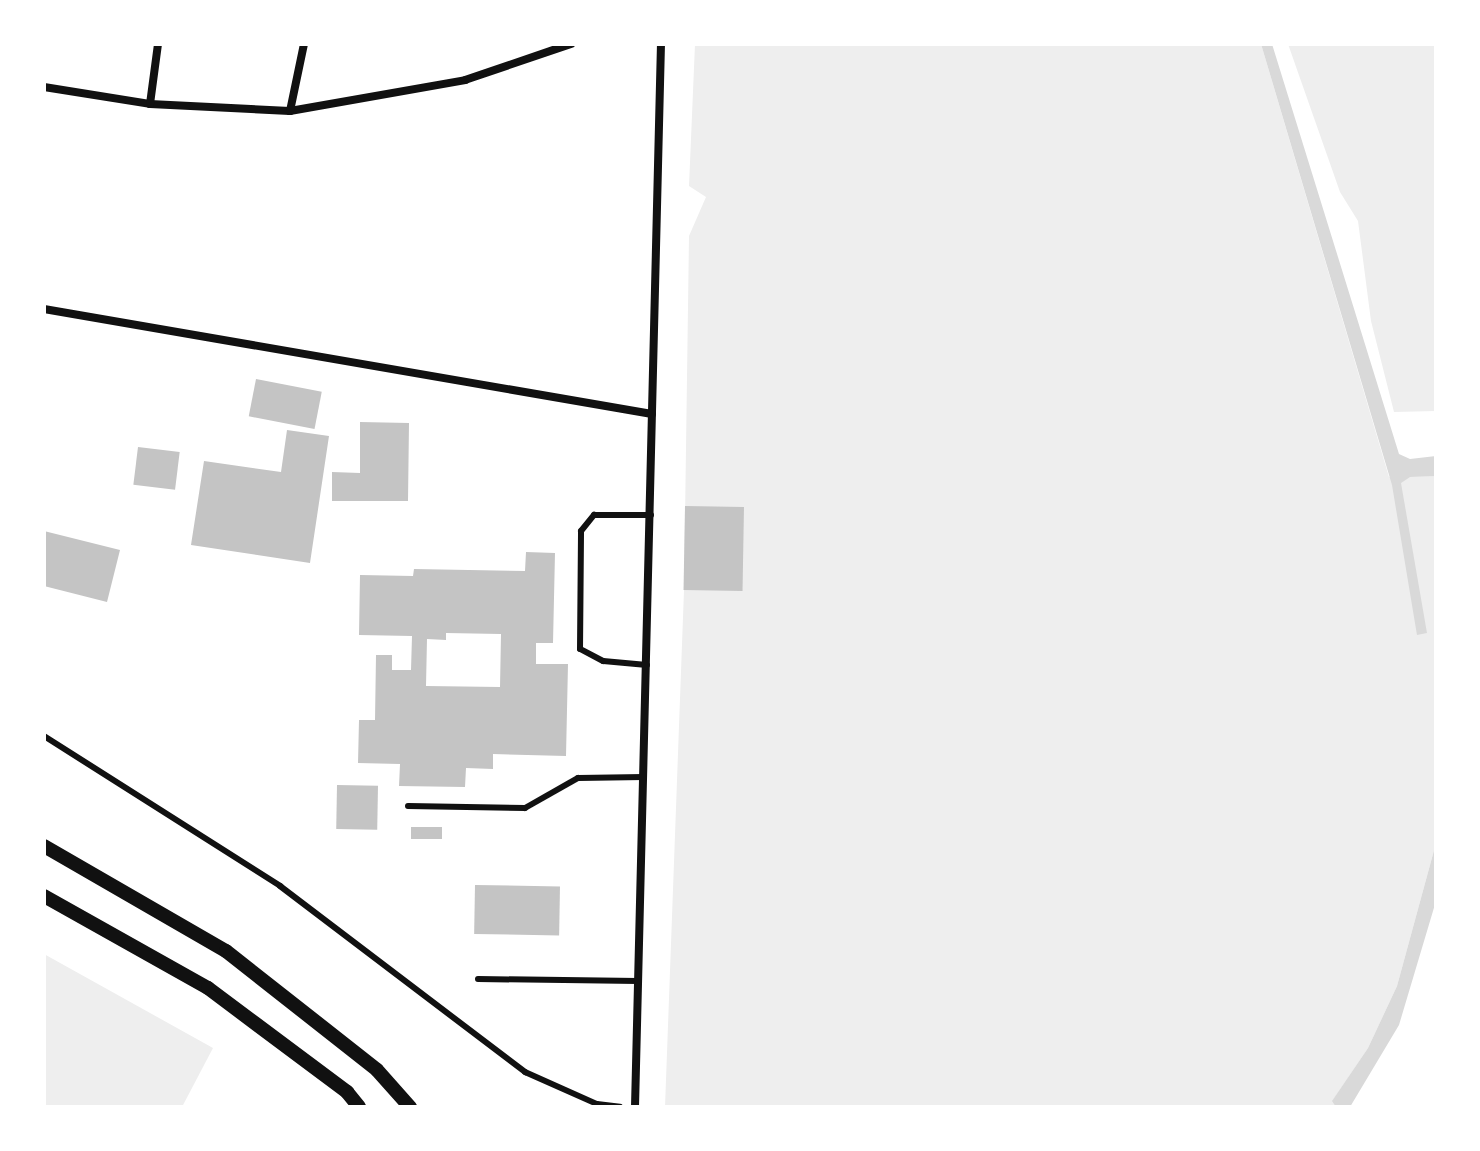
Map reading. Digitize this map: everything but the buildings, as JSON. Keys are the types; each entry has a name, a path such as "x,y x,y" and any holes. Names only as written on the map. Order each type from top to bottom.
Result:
{"street":[{"path":"150,104 158,44"},
{"path":"290,111 304,44"},
{"path":"44,87 150,104 290,111 465,80 571,44"},
{"path":"635,1107 661,44"},
{"path":"44,309 652,414"},
{"path":"44,846 226,951 377,1070 410,1107"},
{"path":"44,896 208,988 347,1092 359,1107"}],"lane":[{"path":"647,665 603,661 580,649 581,531 594,515 651,515"},
{"path":"44,736 280,886 525,1072 597,1104 620,1107"},
{"path":"408,806 525,808 578,778 644,777"},
{"path":"478,979 638,981"}],"shaded area":[{"path":"695,44 1261,44 1389,477 1436,476 1436,843 1397,986 1368,1048 1333,1100 1336,1107 665,1107 684,590 689,236 706,197 689,186"},
{"path":"1261,44 1272,44 1399,454 1410,459 1436,456 1436,476 1410,477 1401,483 1427,633 1417,635 1392,485"},
{"path":"1288,44 1436,44 1436,411 1394,412 1371,321 1358,221 1340,192"},
{"path":"1436,843 1436,901 1399,1025 1350,1107 1336,1107 1332,1101 1368,1048 1397,986"},
{"path":"44,954 213,1048 182,1107 44,1107"}]}
